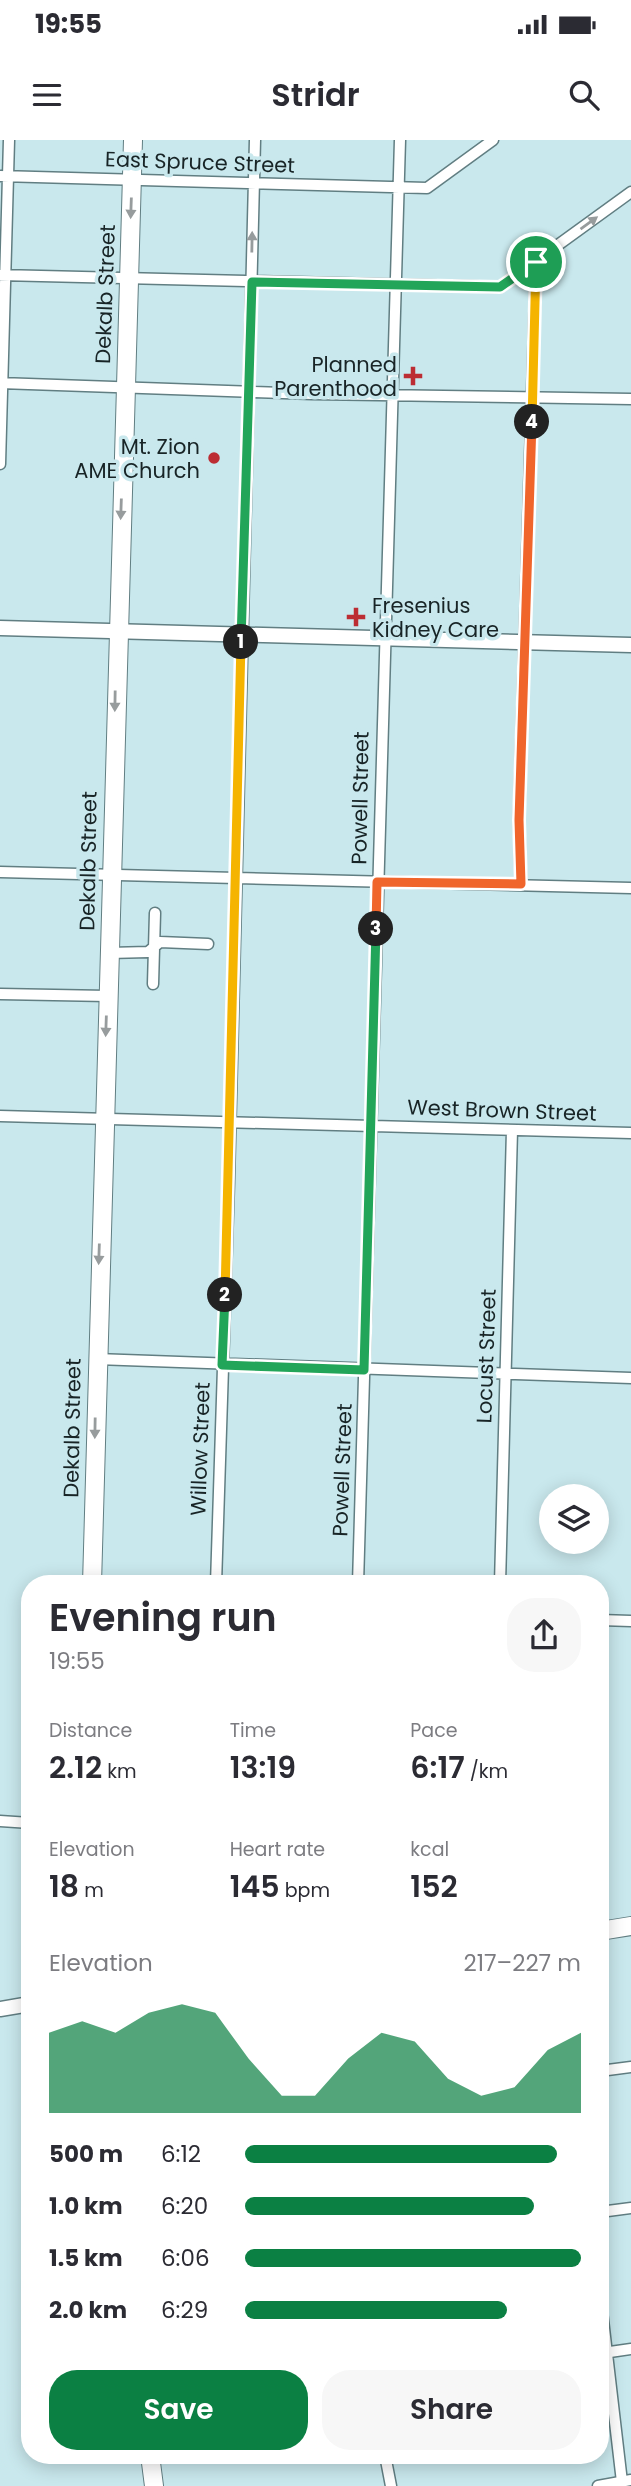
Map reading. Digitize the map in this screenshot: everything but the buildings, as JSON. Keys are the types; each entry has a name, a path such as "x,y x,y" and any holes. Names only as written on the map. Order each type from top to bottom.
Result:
{"highway":[{"name":"Dekalb Street","path":"92,1575 96,1359 133,140"},
{"path":"609,1930 631,1926"},
{"path":"151,2464 154,2486"}],"street":[{"path":"0,464 4,176 9,140"},
{"name":"Willow Street","path":"216,1575 255,140"},
{"name":"Powell Street","path":"358,1575 383,639 400,140"},
{"name":"East Spruce Street","path":"4,176 427,188 492,140"},
{"path":"3,275 500,287 631,192"},
{"path":"521,884 519,820 536,262"},
{"path":"1,384 631,399"},
{"path":"0,628 631,645"},
{"path":"0,872 631,888"},
{"path":"153,984 155,912"},
{"path":"109,953 148,952 160,943 208,944"},
{"path":"0,994 107,996"},
{"name":"West Brown Street","path":"0,1116 631,1133"},
{"name":"Locust Street","path":"500,1575 512,1129"},
{"path":"96,1359 631,1378"},
{"path":"609,1620 631,1621"},
{"path":"0,1821 21,1822"},
{"path":"0,2009 21,2006"},
{"path":"609,2070 631,2067"},
{"path":"609,2211 631,2208"},
{"path":"609,2352 631,2349"},
{"path":"598,2486 626,2481 609,2382"},
{"path":"387,2464 391,2486"}],"place":[{"name":"Planned Parenthood","path":"413,376"},
{"name":"Mt. Zion AME Church","path":"214,458"},
{"name":"Fresenius Kidney Care","path":"356,617"}],"route":[{"path":"536,262 519,820 521,884 377,882 364,1370 222,1365 252,282 500,287 536,262"}]}
